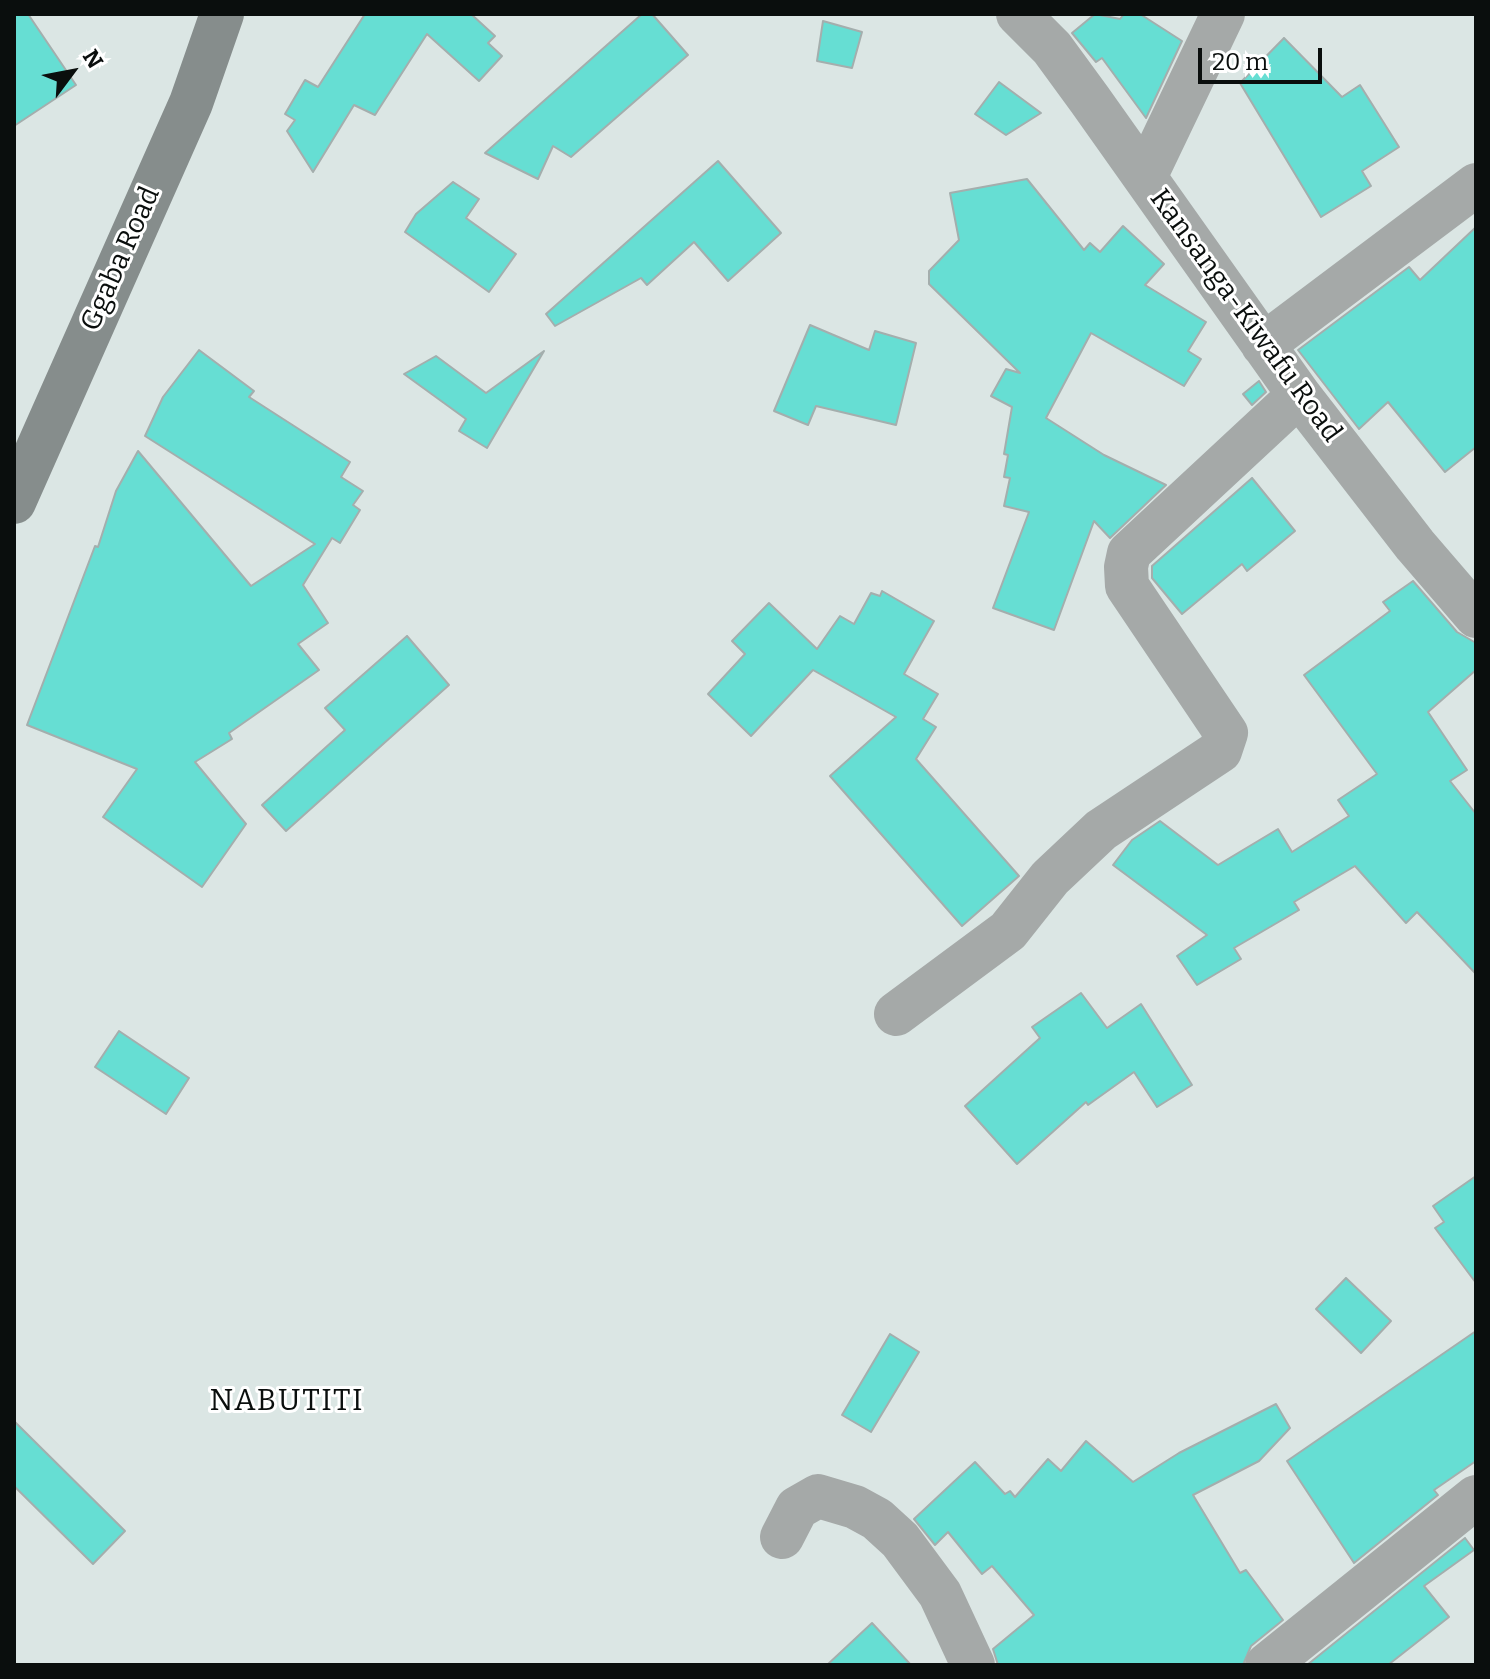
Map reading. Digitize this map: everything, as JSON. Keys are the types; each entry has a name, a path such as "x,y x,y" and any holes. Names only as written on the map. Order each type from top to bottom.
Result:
{"main road":[{"name":"Ggaba Road","path":"14,502 191,103 222,14"}],"street":[{"name":"Kansanga-Kiwafu Road","path":"1018,14 1052,48 1299,395 1415,545 1476,616"},
{"path":"1145,177 1223,14"},
{"path":"1263,345 1476,185"},
{"path":"896,1014 1008,931 1050,878 1101,830 1220,751 1226,733 1127,586 1129,553 1299,395"},
{"path":"782,1537 797,1508 818,1496 855,1507 877,1519 900,1540 940,1594 973,1665"},
{"path":"1267,1665 1476,1497"}],"building":[{"path":"14,14 28,14 76,85 14,126"},
{"path":"365,14 471,14 495,36 488,43 502,56 479,81 427,34 375,115 354,105 313,172 287,131 295,120 285,114 305,80 318,87"},
{"path":"642,14 652,14 688,55 571,157 553,146 538,179 485,153"},
{"path":"1095,14 1120,19 1124,14 1140,14 1182,41 1146,118 1102,58 1096,62 1072,33"},
{"path":"823,21 862,32 852,68 817,61"},
{"path":"1284,38 1342,97 1360,85 1399,147 1362,171 1371,186 1321,217 1240,83"},
{"path":"999,82 1041,113 1006,135 975,114"},
{"path":"718,161 781,233 728,281 694,242 647,285 641,278 555,326 546,314"},
{"path":"1027,179 1084,250 1090,243 1100,252 1123,226 1164,264 1145,285 1206,322 1188,351 1201,359 1184,386 1091,333 1046,418 1104,455 1166,485 1110,538 1094,521 1054,630 993,608 1029,512 1004,506 1010,478 1004,477 1008,455 1004,454 1012,407 991,396 1006,369 1020,373 929,284 929,271 959,240 950,193"},
{"path":"453,182 479,199 466,218 516,254 489,292 405,232 416,214"},
{"path":"1476,227 1476,447 1445,472 1388,402 1359,429 1298,350 1409,267 1420,280"},
{"path":"810,325 869,350 875,331 916,343 896,425 816,406 808,425 774,411"},
{"path":"199,350 254,391 249,397 350,462 341,477 363,491 353,505 360,510 340,543 332,538 303,585 328,623 298,644 319,670 229,733 232,739 195,762 246,824 202,887 103,817 137,769 27,725 95,546 98,547 116,491 138,451 251,586 315,544 145,436 163,397"},
{"path":"544,351 487,448 459,431 466,419 404,374 436,356 486,393"},
{"path":"1259,381 1266,392 1252,405 1243,394"},
{"path":"1252,478 1295,531 1247,571 1242,564 1182,614 1152,578 1152,566"},
{"path":"1413,581 1457,632 1476,643 1476,670 1428,712 1467,770 1450,781 1476,814 1476,974 1417,912 1406,923 1355,866 1294,902 1299,910 1234,948 1241,959 1197,985 1177,956 1207,935 1113,865 1132,840 1160,821 1218,865 1278,829 1292,852 1349,816 1338,800 1377,774 1304,675 1390,611 1383,602"},
{"path":"882,591 934,621 904,674 938,694 923,719 936,727 916,759 1019,876 962,926 830,776 896,717 813,670 751,736 708,694 745,654 732,641 769,603 817,649 840,616 854,624 871,593 880,596"},
{"path":"407,636 449,685 286,831 262,805 345,730 325,708"},
{"path":"1081,993 1107,1028 1141,1004 1192,1085 1157,1107 1134,1072 1088,1105 1086,1102 1017,1164 965,1106 1040,1038 1032,1027"},
{"path":"119,1031 189,1078 166,1114 95,1067"},
{"path":"1476,1176 1476,1283 1435,1228 1444,1222 1433,1206"},
{"path":"1346,1278 1391,1321 1361,1353 1316,1309"},
{"path":"1476,1331 1476,1461 1434,1490 1438,1495 1354,1563 1287,1461"},
{"path":"890,1334 919,1352 871,1432 842,1415"},
{"path":"1276,1404 1290,1428 1259,1461 1193,1495 1240,1573 1246,1570 1283,1620 1251,1646 1243,1665 998,1665 993,1649 1034,1615 992,1566 982,1574 948,1532 935,1545 914,1519 975,1462 1005,1494 1010,1491 1015,1497 1048,1459 1061,1471 1086,1441 1133,1482 1179,1453"},
{"path":"14,1421 125,1531 93,1564 14,1486"},
{"path":"1465,1538 1474,1550 1424,1586 1449,1617 1388,1665 1307,1665"},
{"path":"872,1623 911,1665 827,1665"}],"district":[{"name":"NABUTITI","path":"287,1402"}]}
